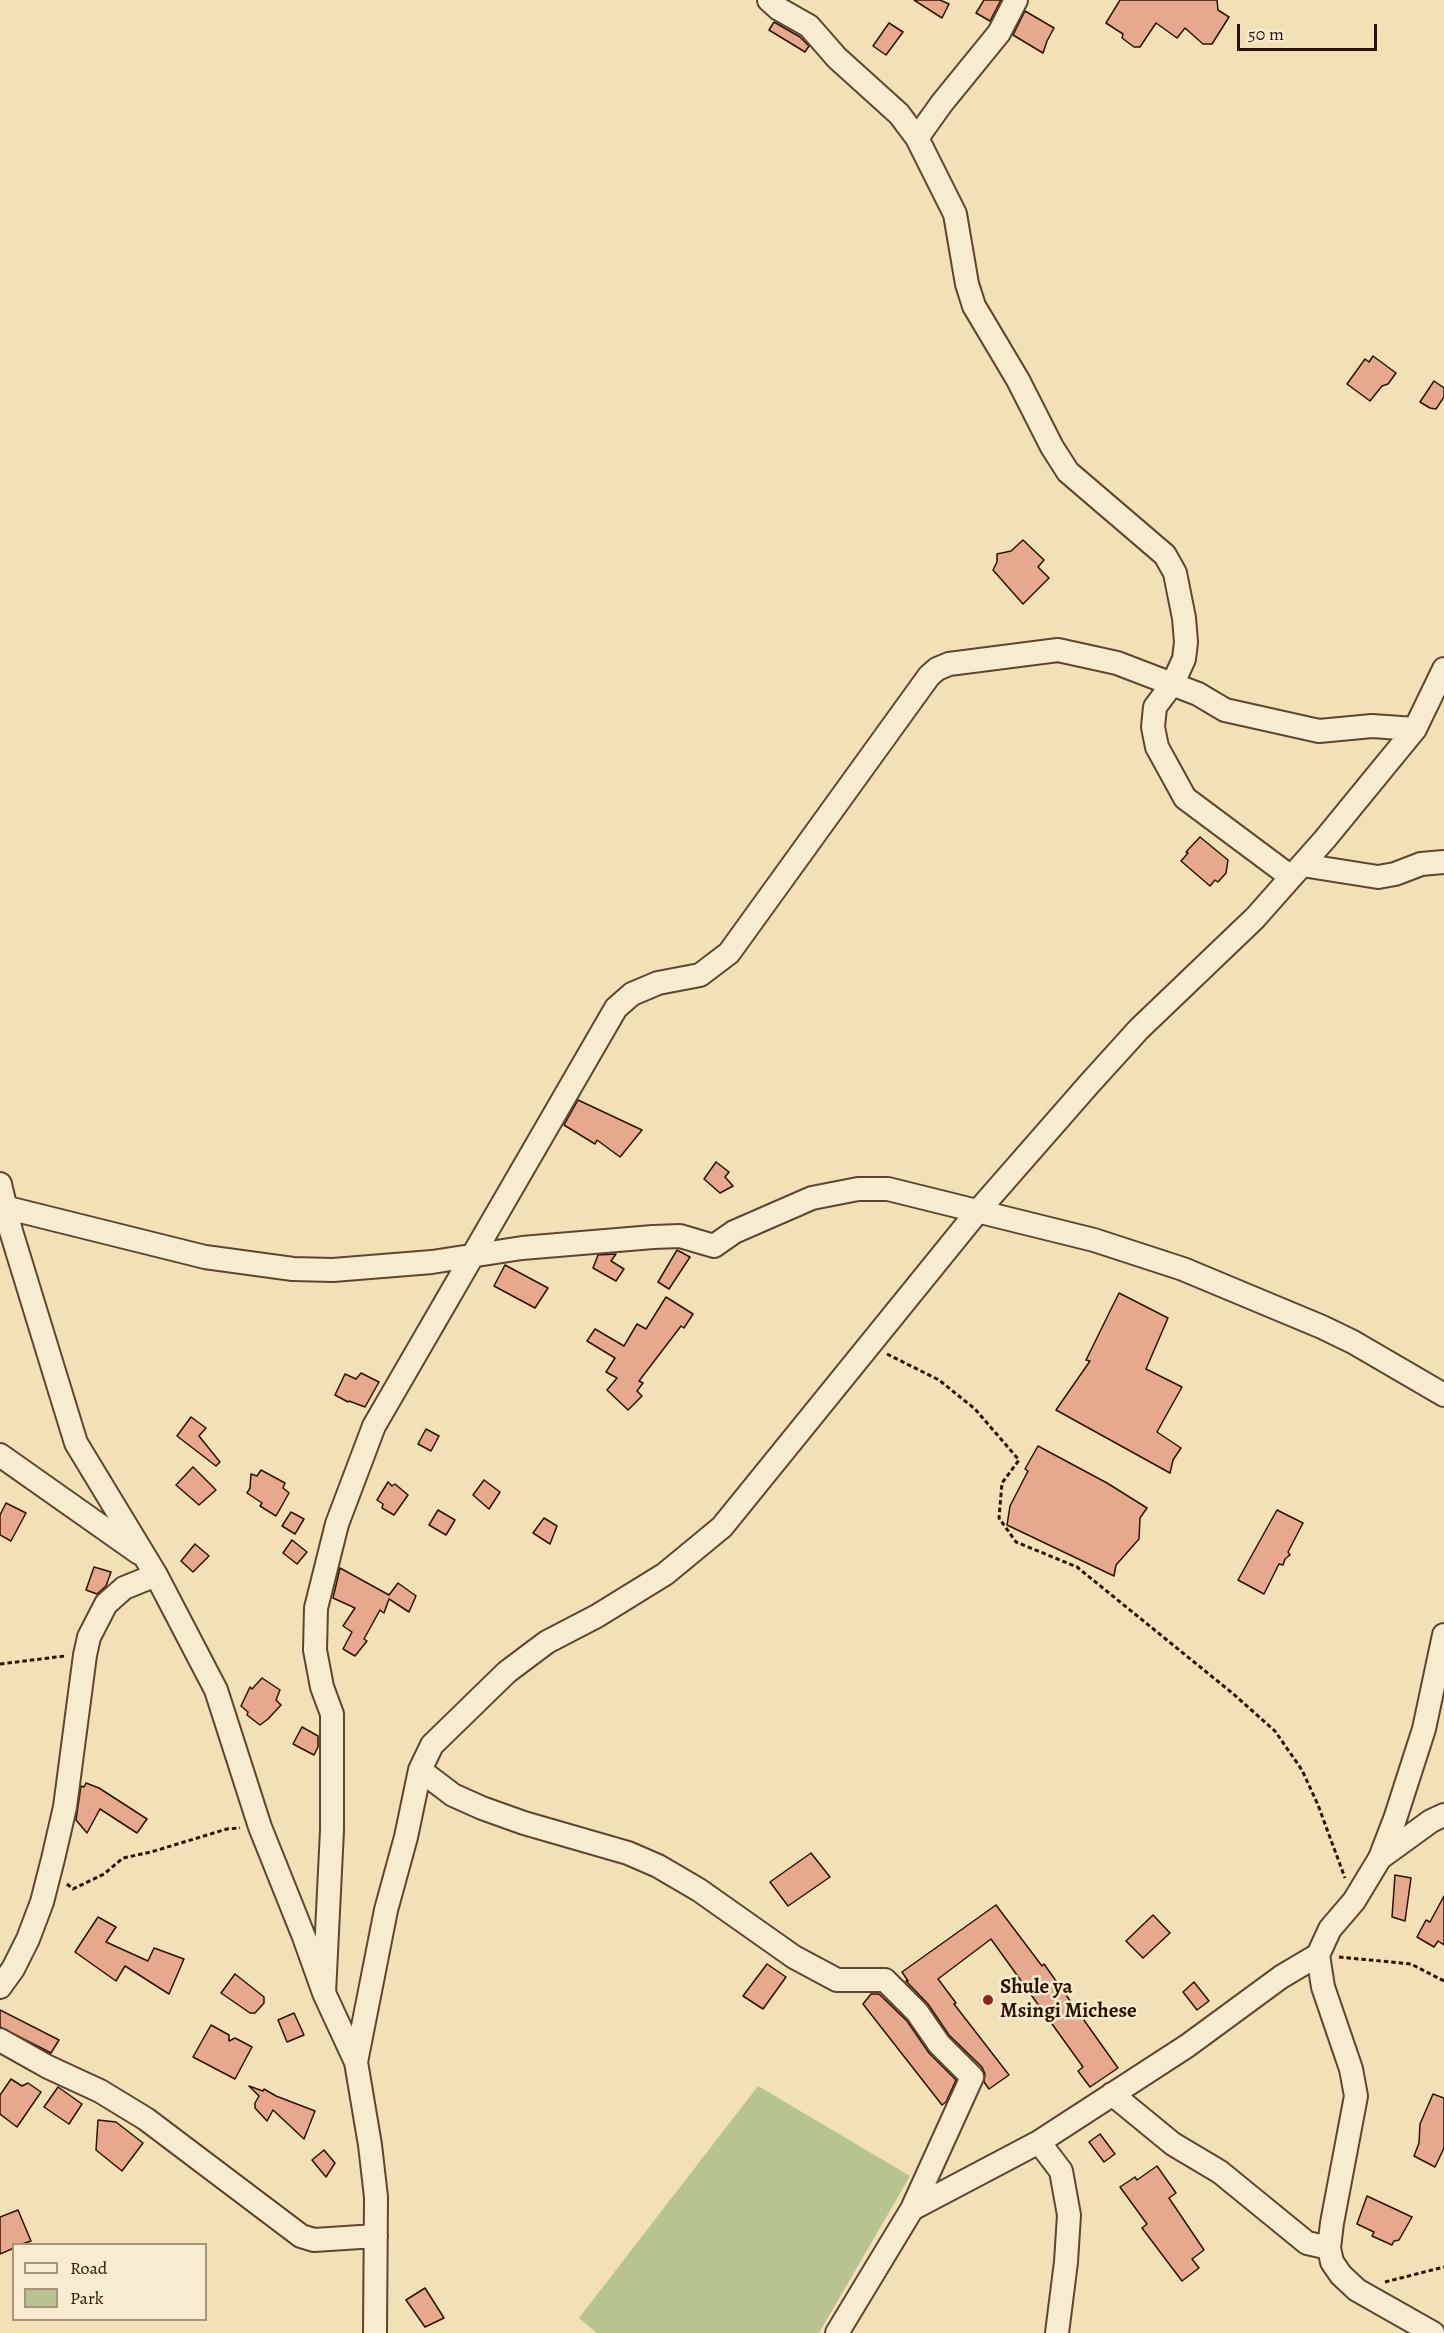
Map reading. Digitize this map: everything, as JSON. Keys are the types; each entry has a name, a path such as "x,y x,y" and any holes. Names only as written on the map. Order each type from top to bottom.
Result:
{"street":[{"path":"769,0 779,9 809,26 837,58 899,114 917,138 955,214 967,284 974,306 1023,388 1052,447 1068,472 1165,555 1175,573 1184,618 1186,642 1184,659 1173,683 1155,707 1153,727 1157,747 1185,798 1296,871 1378,877 1395,874 1421,864 1444,862"},
{"path":"917,138 942,103 999,33 1016,0"},
{"path":"324,1993 332,1830 332,1714 322,1687 315,1650 316,1608 337,1524 374,1426 616,1008 632,994 658,983 700,975 729,953 929,676 937,669 949,664 1058,650 1117,663 1173,683 1225,710 1319,731 1372,726 1415,729"},
{"path":"356,2062 386,1910 406,1837 420,1770 432,1745 507,1672 546,1642 597,1616 665,1574 722,1527 978,1212 1090,1083 1139,1029 1247,926 1296,871 1415,729 1421,711 1444,669"},
{"path":"2,1194 8,1208 206,1257 293,1269 333,1270 378,1268 432,1262 474,1254 653,1237 680,1236 714,1246 734,1232 812,1198 858,1189 898,1191 1094,1240 1183,1269 1322,1327 1353,1342 1444,1395"},
{"path":"2,1194 11,1231 76,1443 150,1566 216,1690 260,1827 324,1993 356,2062 376,2197 375,2333"},
{"path":"0,1455 150,1566"},
{"path":"0,1987 13,1969 28,1939 42,1902 53,1859 65,1807 89,1637 106,1604 150,1566"},
{"path":"1433,2333 1357,2290 1341,2275 1332,2262 1329,2248 1332,2223 1356,2096 1351,2069 1323,1987 1318,1955 1330,1929 1354,1902 1380,1857 1395,1819 1422,1739 1444,1635"},
{"path":"420,1770 453,1795 482,1808 524,1823 628,1853 658,1866 699,1890 794,1957 837,1980 885,1980 917,2012 939,2044 972,2077 912,2209 837,2333"},
{"path":"1380,1857 1431,1821 1444,1815"},
{"path":"912,2209 1039,2142 1187,2046 1281,1977 1318,1955"},
{"path":"0,2040 48,2067 100,2091 146,2119 301,2236 314,2240 376,2236"},
{"path":"1112,2094 1173,2145 1220,2172 1308,2243 1329,2248"},
{"path":"1039,2142 1061,2171 1069,2215 1057,2333"}],"path":[{"path":"869,1347 912,1365 939,1380 975,1410 1019,1460 1002,1483 999,1518 1016,1542 1077,1567 1231,1692 1275,1731 1302,1770 1354,1902"},
{"path":"0,1664 85,1655"},
{"path":"59,1878 73,1889 104,1874 123,1858 227,1829 260,1827"},
{"path":"1318,1955 1412,1964 1444,1981"},
{"path":"1357,2290 1444,2267"}],"green space":[{"path":"758,2086 910,2176 819,2333 597,2333 579,2318"}],"building":[{"path":"914,0 940,0 949,4 942,18"},
{"path":"984,0 1001,0 990,21 976,13"},
{"path":"1120,0 1217,0 1218,10 1229,17 1212,44 1203,44 1185,28 1177,38 1156,23 1140,47 1134,47 1122,38 1123,34 1106,23"},
{"path":"1025,11 1054,28 1043,53 1013,35"},
{"path":"774,22 800,37 809,46 805,52 769,30"},
{"path":"889,23 903,32 886,55 873,46"},
{"path":"1373,356 1396,373 1370,401 1347,384 1365,359 1369,362"},
{"path":"1434,381 1444,388 1444,397 1436,409 1420,402"},
{"path":"1023,540 1044,560 1038,567 1049,578 1023,604 993,570 997,562 997,554 1011,551"},
{"path":"1200,837 1228,860 1226,873 1218,882 1215,880 1210,886 1181,861"},
{"path":"578,1100 642,1130 620,1157 597,1140 595,1144 564,1125"},
{"path":"716,1162 729,1172 725,1177 733,1186 720,1193 704,1179"},
{"path":"677,1250 690,1257 669,1289 658,1282"},
{"path":"616,1254 611,1261 624,1269 616,1281 593,1268 598,1255"},
{"path":"505,1265 548,1288 535,1308 494,1286"},
{"path":"1119,1293 1168,1318 1146,1369 1182,1387 1157,1432 1181,1448 1173,1460 1170,1473 1056,1410 1090,1361 1086,1360"},
{"path":"666,1297 693,1314 684,1328 681,1326 639,1381 643,1383 637,1391 642,1396 628,1410 607,1390 617,1378 606,1372 615,1358 587,1341 595,1329 624,1346 637,1324 646,1329"},
{"path":"361,1373 379,1382 365,1407 335,1395 345,1374 356,1379"},
{"path":"191,1417 206,1428 199,1436 220,1462 216,1466 177,1436"},
{"path":"426,1429 439,1436 431,1451 418,1444"},
{"path":"1038,1446 1107,1483 1147,1508 1140,1518 1139,1539 1116,1565 1114,1576 1007,1525 1010,1506 1028,1471 1025,1469"},
{"path":"193,1467 216,1490 199,1505 176,1485"},
{"path":"261,1470 285,1483 283,1488 289,1493 276,1516 260,1506 262,1503 247,1493 250,1488 251,1474 257,1476"},
{"path":"484,1480 500,1492 489,1509 473,1495"},
{"path":"388,1482 392,1486 395,1484 408,1495 394,1515 382,1508 383,1504 377,1500"},
{"path":"6,1503 26,1513 11,1541 0,1535 0,1515"},
{"path":"438,1510 455,1520 446,1535 429,1525"},
{"path":"1277,1510 1303,1523 1288,1552 1290,1555 1285,1559 1283,1565 1279,1564 1264,1594 1238,1580"},
{"path":"291,1512 304,1519 295,1534 282,1526"},
{"path":"544,1518 557,1526 550,1544 533,1533"},
{"path":"292,1540 307,1552 297,1564 283,1553"},
{"path":"195,1544 209,1556 193,1572 181,1561"},
{"path":"94,1567 111,1572 106,1586 97,1594 86,1590"},
{"path":"340,1568 389,1595 398,1583 416,1596 409,1612 389,1599 384,1613 380,1610 364,1639 367,1641 355,1656 343,1649 352,1632 343,1626 355,1608 333,1598"},
{"path":"262,1678 280,1690 276,1700 281,1705 260,1725 247,1715 248,1712 241,1706 250,1687 252,1689"},
{"path":"302,1727 318,1736 318,1747 314,1755 293,1744"},
{"path":"86,1783 99,1788 147,1819 137,1833 100,1809 87,1833 76,1820 81,1786 84,1787"},
{"path":"811,1853 830,1877 788,1906 770,1882"},
{"path":"1395,1875 1411,1878 1405,1921 1392,1917"},
{"path":"1444,1896 1444,1945 1438,1941 1434,1947 1417,1937 1426,1920 1430,1922"},
{"path":"996,1905 1042,1966 1044,1964 1118,2068 1090,2087 1078,2071 1083,2067 991,1939 938,1979 956,2003 954,2004 1009,2075 989,2089 984,2082 985,2074 982,2067 949,2035 928,2004 906,1981 908,1981 902,1972"},
{"path":"1153,1915 1170,1933 1143,1958 1126,1941"},
{"path":"98,1917 116,1927 106,1942 148,1961 154,1948 184,1959 169,1994 125,1966 116,1981 75,1952"},
{"path":"767,1964 786,1977 763,2009 743,1996"},
{"path":"235,1974 264,1997 264,2003 255,2013 250,2013 221,1993"},
{"path":"1194,1982 1209,2001 1197,2010 1183,1992"},
{"path":"871,1994 879,1994 907,2021 929,2053 956,2080 946,2102 942,2105 863,2004"},
{"path":"0,2010 59,2040 51,2053 0,2027"},
{"path":"294,2013 304,2035 287,2042 278,2020"},
{"path":"211,2025 229,2035 229,2041 235,2038 252,2047 235,2079 193,2057"},
{"path":"11,2079 22,2086 28,2083 41,2092 17,2127 0,2114 0,2095"},
{"path":"249,2086 263,2091 264,2089 315,2111 304,2139 273,2110 267,2121 255,2108 259,2096"},
{"path":"58,2087 82,2104 69,2124 44,2107"},
{"path":"1433,2094 1444,2098 1444,2148 1435,2167 1414,2156 1419,2143 1420,2124"},
{"path":"98,2120 116,2122 143,2143 122,2171 96,2150"},
{"path":"1100,2134 1115,2154 1104,2162 1089,2142"},
{"path":"324,2150 335,2163 326,2177 312,2160"},
{"path":"1157,2166 1176,2193 1169,2198 1204,2250 1192,2259 1199,2268 1182,2281 1142,2228 1147,2224 1120,2187 1135,2177 1137,2180"},
{"path":"1367,2196 1412,2217 1399,2240 1394,2241 1392,2245 1372,2236 1374,2232 1357,2224"},
{"path":"18,2210 31,2241 12,2243 12,2249 0,2254 0,2217"},
{"path":"425,2288 444,2318 425,2327 406,2300"}],"place":[{"name":"Shule ya Msingi Michese","path":"988,2000"}]}
